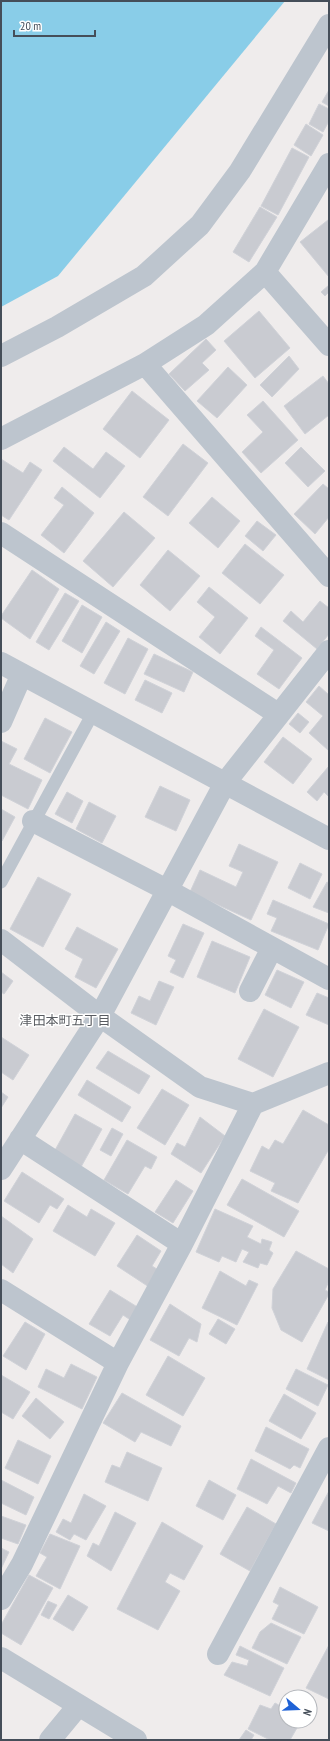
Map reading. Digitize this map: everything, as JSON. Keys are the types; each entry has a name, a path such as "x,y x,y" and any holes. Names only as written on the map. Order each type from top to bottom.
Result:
{"street":[{"path":"1,356 57,327 144,276 200,225 240,171 329,25"},
{"path":"1,439 145,364 206,325 265,272 327,174"},
{"path":"265,272 329,345"},
{"path":"145,364 329,576"},
{"path":"1,533 278,714"},
{"path":"1,1169 100,1016 225,783 329,651"},
{"path":"1,663 329,839"},
{"path":"1,722 22,674"},
{"path":"34,822 167,890 329,979"},
{"path":"1,940 100,1016 200,1088 252,1104 329,1073"},
{"path":"250,991 272,948"},
{"path":"1,1599 22,1564 118,1363 182,1244 252,1104"},
{"path":"20,1139 182,1244"},
{"path":"1,1290 118,1363"},
{"path":"218,1654 329,1448"},
{"path":"1,1658 136,1740"},
{"path":"50,1740 78,1706"}],"lane":[{"path":"1,882 93,713"}],"water":[{"path":"1,1 285,1 58,276 1,307"}],"building":[{"path":"329,90 329,106 322,102"},
{"path":"319,104 329,109 329,121 323,132 309,124"},
{"path":"306,124 323,135 311,156 294,145"},
{"path":"292,148 309,157 278,215 261,206"},
{"path":"260,207 277,217 249,262 233,252"},
{"path":"328,220 329,222 329,277 300,242"},
{"path":"329,285 329,292 325,296 321,292"},
{"path":"259,311 290,348 255,378 224,341"},
{"path":"206,339 216,350 202,363 209,370 185,391 169,374"},
{"path":"289,356 299,369 272,397 260,385"},
{"path":"228,367 247,385 217,418 197,401"},
{"path":"323,376 329,384 329,415 305,434 284,406"},
{"path":"132,391 169,420 140,458 103,429"},
{"path":"263,401 298,440 261,473 242,452 263,432 247,415"},
{"path":"183,444 208,463 168,516 143,497"},
{"path":"64,447 93,469 106,452 125,466 100,498 53,461"},
{"path":"301,447 325,471 308,487 285,463"},
{"path":"1,459 23,473 30,462 42,470 9,520 1,515"},
{"path":"323,484 329,489 329,517 315,534 294,514"},
{"path":"62,487 94,513 64,553 41,535 64,505 54,498"},
{"path":"212,497 240,521 218,548 189,523"},
{"path":"124,512 155,538 113,587 83,561"},
{"path":"257,521 276,535 263,551 245,536"},
{"path":"245,544 284,575 260,604 222,573"},
{"path":"168,550 200,576 170,611 140,585"},
{"path":"32,570 59,589 30,639 1,618 1,616"},
{"path":"209,587 248,618 220,654 199,637 215,617 197,602"},
{"path":"65,593 79,601 49,650 36,642"},
{"path":"320,601 329,608 329,634 317,649 283,621 291,611 303,622"},
{"path":"82,605 102,617 82,653 62,641"},
{"path":"106,622 120,631 94,674 80,666"},
{"path":"261,627 302,658 279,689 257,674 274,650 255,636"},
{"path":"128,638 148,649 125,694 104,683"},
{"path":"154,654 193,672 184,692 144,674"},
{"path":"145,680 172,693 162,713 135,700"},
{"path":"319,686 329,695 328,750 309,733 323,716 306,702"},
{"path":"298,713 309,722 300,733 289,724"},
{"path":"45,718 72,732 50,773 24,759"},
{"path":"283,737 312,759 293,784 264,762"},
{"path":"1,741 17,749 9,764 42,780 28,809 1,795"},
{"path":"329,766 329,797 324,792 317,801 307,792"},
{"path":"160,786 190,800 176,831 145,817"},
{"path":"67,792 83,801 72,823 55,814"},
{"path":"89,802 116,816 102,843 76,829"},
{"path":"1,809 15,817 2,841 1,840"},
{"path":"239,844 278,862 251,920 190,892 200,870 236,887 243,872 229,866"},
{"path":"300,863 322,874 310,899 288,888"},
{"path":"38,877 71,894 43,947 10,929"},
{"path":"327,882 329,883 329,913 313,907"},
{"path":"273,900 329,924 318,950 271,931 277,918 267,914"},
{"path":"183,924 204,933 183,978 170,972 176,960 168,956"},
{"path":"77,927 118,949 96,988 75,977 83,959 65,949"},
{"path":"212,941 250,957 235,993 197,977"},
{"path":"277,970 304,982 291,1008 265,995"},
{"path":"1,972 13,981 4,994 1,992"},
{"path":"159,981 174,987 156,1025 131,1013 139,996 150,1001"},
{"path":"317,993 329,998 329,1025 306,1015"},
{"path":"264,1009 299,1027 273,1077 238,1059"},
{"path":"1,1037 29,1055 13,1080 1,1072"},
{"path":"108,1051 150,1076 139,1094 96,1068"},
{"path":"87,1080 131,1107 122,1122 78,1095"},
{"path":"162,1089 189,1105 165,1145 137,1128"},
{"path":"1,1092 8,1097 1,1108"},
{"path":"303,1110 329,1125 329,1149 298,1203 271,1191 275,1183 250,1171 262,1146 269,1150 275,1140 283,1144"},
{"path":"75,1114 102,1129 81,1167 54,1152"},
{"path":"200,1117 225,1136 201,1173 171,1154 177,1143 185,1147"},
{"path":"112,1128 123,1134 111,1156 100,1150"},
{"path":"127,1140 157,1157 151,1169 145,1166 128,1194 104,1180"},
{"path":"22,1172 64,1199 57,1209 50,1205 39,1223 4,1201"},
{"path":"242,1179 299,1211 284,1237 227,1205"},
{"path":"176,1180 193,1191 173,1223 155,1212"},
{"path":"68,1205 87,1217 91,1209 115,1223 95,1256 53,1231"},
{"path":"215,1209 253,1226 247,1237 261,1244 262,1239 272,1242 269,1250 273,1253 267,1265 260,1263 258,1268 243,1262 249,1252 242,1249 236,1262 222,1256 219,1262 196,1252"},
{"path":"1,1216 33,1239 13,1273 1,1264"},
{"path":"137,1235 161,1251 152,1266 160,1271 149,1287 117,1266"},
{"path":"296,1251 329,1269 329,1281 325,1290 329,1292 329,1294 302,1342 281,1330 272,1308 273,1289"},
{"path":"220,1271 246,1286 249,1280 258,1284 237,1325 202,1308"},
{"path":"110,1290 139,1308 132,1321 123,1315 110,1336 89,1324"},
{"path":"170,1304 201,1324 197,1342 189,1338 179,1356 150,1340"},
{"path":"218,1319 235,1329 226,1344 209,1334"},
{"path":"25,1322 45,1334 26,1370 3,1356"},
{"path":"329,1322 329,1380 307,1369"},
{"path":"168,1356 205,1378 183,1416 146,1395"},
{"path":"71,1364 97,1377 82,1409 38,1387 46,1369 64,1378"},
{"path":"296,1369 328,1385 318,1406 286,1389"},
{"path":"1,1375 30,1392 13,1419 1,1412"},
{"path":"122,1393 181,1426 171,1446 141,1432 135,1442 103,1423"},
{"path":"284,1394 316,1413 301,1439 269,1421"},
{"path":"36,1398 64,1422 50,1439 22,1416"},
{"path":"266,1427 309,1449 300,1468 294,1465 290,1469 255,1451"},
{"path":"18,1440 51,1456 38,1484 5,1468"},
{"path":"127,1452 162,1468 148,1501 105,1482 112,1465 120,1468"},
{"path":"251,1459 296,1483 291,1493 278,1486 267,1504 237,1489"},
{"path":"1,1480 34,1497 26,1515 1,1503"},
{"path":"209,1480 236,1495 223,1520 196,1506"},
{"path":"329,1491 329,1531 312,1523"},
{"path":"84,1494 106,1506 86,1540 74,1534 70,1540 56,1532 63,1519 71,1523"},
{"path":"247,1507 276,1524 250,1571 220,1554"},
{"path":"115,1512 136,1523 111,1571 87,1556 93,1543 99,1546"},
{"path":"1,1516 26,1525 18,1544 1,1538"},
{"path":"162,1522 203,1546 184,1580 170,1573 165,1582 180,1591 158,1630 117,1609"},
{"path":"50,1534 80,1546 60,1589 36,1576 47,1557 40,1553"},
{"path":"1,1548 9,1552 1,1569"},
{"path":"29,1575 53,1588 21,1645 1,1633 1,1625"},
{"path":"280,1587 318,1607 304,1634 272,1619 279,1605 273,1602"},
{"path":"68,1595 88,1607 73,1631 53,1619"},
{"path":"48,1601 57,1605 49,1619 41,1615"},
{"path":"271,1623 301,1637 287,1664 252,1648 260,1632"},
{"path":"329,1645 329,1699 318,1694 318,1689 306,1688"},
{"path":"240,1646 284,1668 270,1696 224,1675 232,1662 247,1666 249,1660 236,1655"},
{"path":"275,1703 278,1705 278,1729 296,1729 290,1740 270,1740 248,1729 260,1705 271,1709"},
{"path":"246,1730 254,1735 251,1740 239,1740"}],"district":[{"name":"津田本町五丁目","path":"65,1020"}]}
